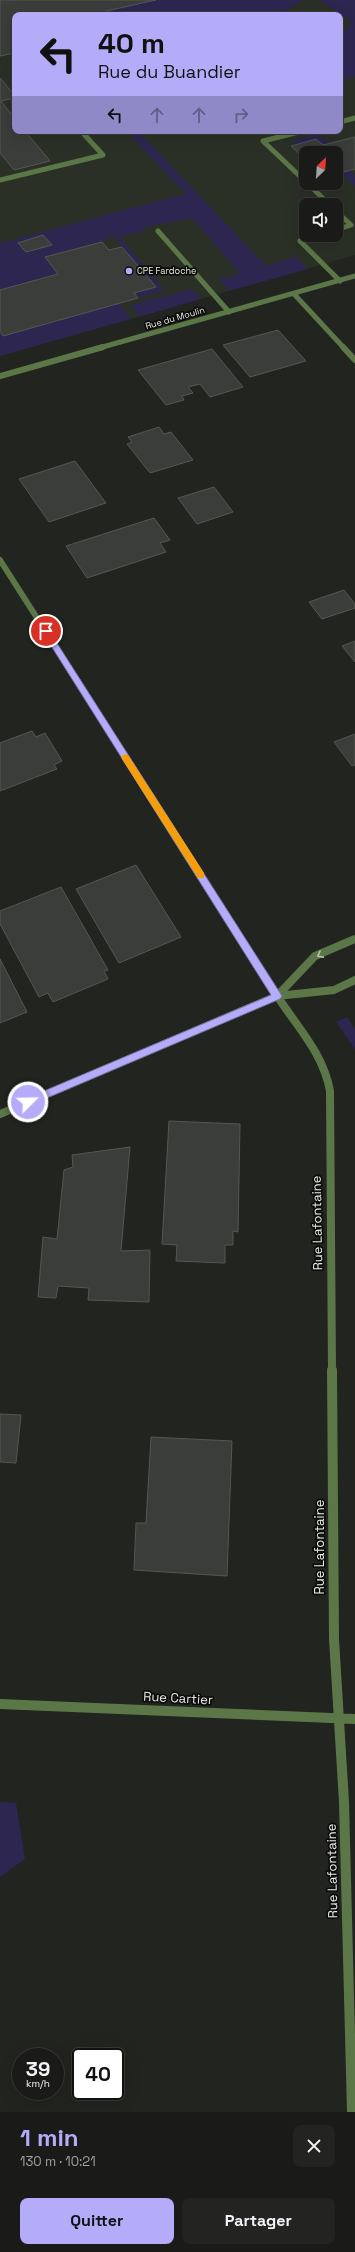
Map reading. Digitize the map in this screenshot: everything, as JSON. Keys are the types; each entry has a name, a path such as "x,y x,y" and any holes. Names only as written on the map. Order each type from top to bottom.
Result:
{"street":[{"path":"343,121 355,118"},
{"path":"0,180 103,155 84,134"},
{"path":"291,134 263,141 299,176"},
{"path":"314,190 322,198"},
{"path":"343,218 351,225 343,228"},
{"path":"158,231 228,312"},
{"path":"301,242 340,281"},
{"name":"Rue du Moulin","path":"0,376 355,276"},
{"path":"294,294 355,360"},
{"name":"Rue Lafontaine","path":"0,560 277,996 309,1041 328,1075 334,1639 344,1802 352,2112"},
{"path":"277,996 315,956 355,939"},
{"path":"0,1114 277,996 334,990 355,980"},
{"name":"Rue Cartier","path":"0,1704 339,1719 355,1718"}],"shaded area":[{"path":"0,0 355,0 355,255 0,356"},
{"path":"156,0 303,0 283,12 102,12"},
{"path":"319,0 355,0 355,77 343,79 343,33 352,22 343,16 343,12 337,12"},
{"path":"129,134 141,134 266,266 296,257 308,269 229,291 218,277 221,276 224,279 240,273 192,218 145,227 144,231 120,237 165,291 138,298 134,293 156,287 112,235 107,236 110,239 45,257 58,274 0,290 0,243 186,194","holes":["43,235 51,245 26,252 18,243"]},
{"path":"318,134 329,143 323,145 316,139 291,146 297,139"},
{"path":"350,171 355,175 355,186 345,177 343,178 343,172"},
{"path":"192,289 201,299 139,317 131,305"},
{"path":"119,303 131,319 0,356 0,331 3,336"},
{"path":"347,1017 355,1029 355,1049 336,1022"},
{"path":"0,1802 16,1803 25,1859 0,1877"}],"building":[{"path":"0,0 156,0 102,12 12,12 12,54 0,56"},
{"path":"0,78 12,92 12,99 1,101 12,115 12,134 28,134 50,161 14,170 0,153"},
{"path":"355,137 355,169 343,172 343,146 299,146 299,153 291,146 316,139 323,145"},
{"path":"43,235 52,245 26,252 18,243"},
{"path":"102,242 109,250 122,247 156,287 134,293 138,298 3,336 0,331 0,290 58,274 45,257"},
{"path":"278,330 306,361 250,377 223,345"},
{"path":"212,349 243,387 210,397 200,384 188,387 193,393 182,396 184,400 166,405 138,370"},
{"path":"159,427 164,434 171,432 193,460 150,473 127,444 132,442 128,437"},
{"path":"75,461 106,503 49,522 19,479"},
{"path":"214,487 233,512 197,524 178,498"},
{"path":"154,518 170,540 160,543 166,552 87,578 66,546"},
{"path":"344,590 355,604 355,608 322,619 309,602"},
{"path":"355,641 355,662 342,646"},
{"path":"32,731 36,737 45,733 62,761 54,765 57,769 0,791 0,743"},
{"path":"355,734 355,765 352,766 334,742"},
{"path":"136,865 181,937 119,963 76,889"},
{"path":"61,887 108,970 104,971 108,979 53,1002 48,993 39,997 0,924 0,911"},
{"path":"0,959 27,1012 0,1023"},
{"path":"169,1121 240,1124 238,1232 233,1231 233,1245 225,1245 225,1263 176,1261 177,1245 162,1244"},
{"path":"130,1147 121,1251 150,1250 149,1302 88,1300 89,1288 58,1286 56,1298 38,1297 43,1237 57,1239 64,1170 73,1167 72,1155"},
{"path":"0,1414 21,1415 16,1463 0,1462"},
{"path":"151,1437 232,1441 227,1576 134,1570 136,1523 146,1523"}],"slow traffic":[{"path":"125,757 201,875"}],"place":[{"name":"CPE Fardoche","path":"129,271"}],"route":[{"path":"28,1102 277,996 46,631"}]}
